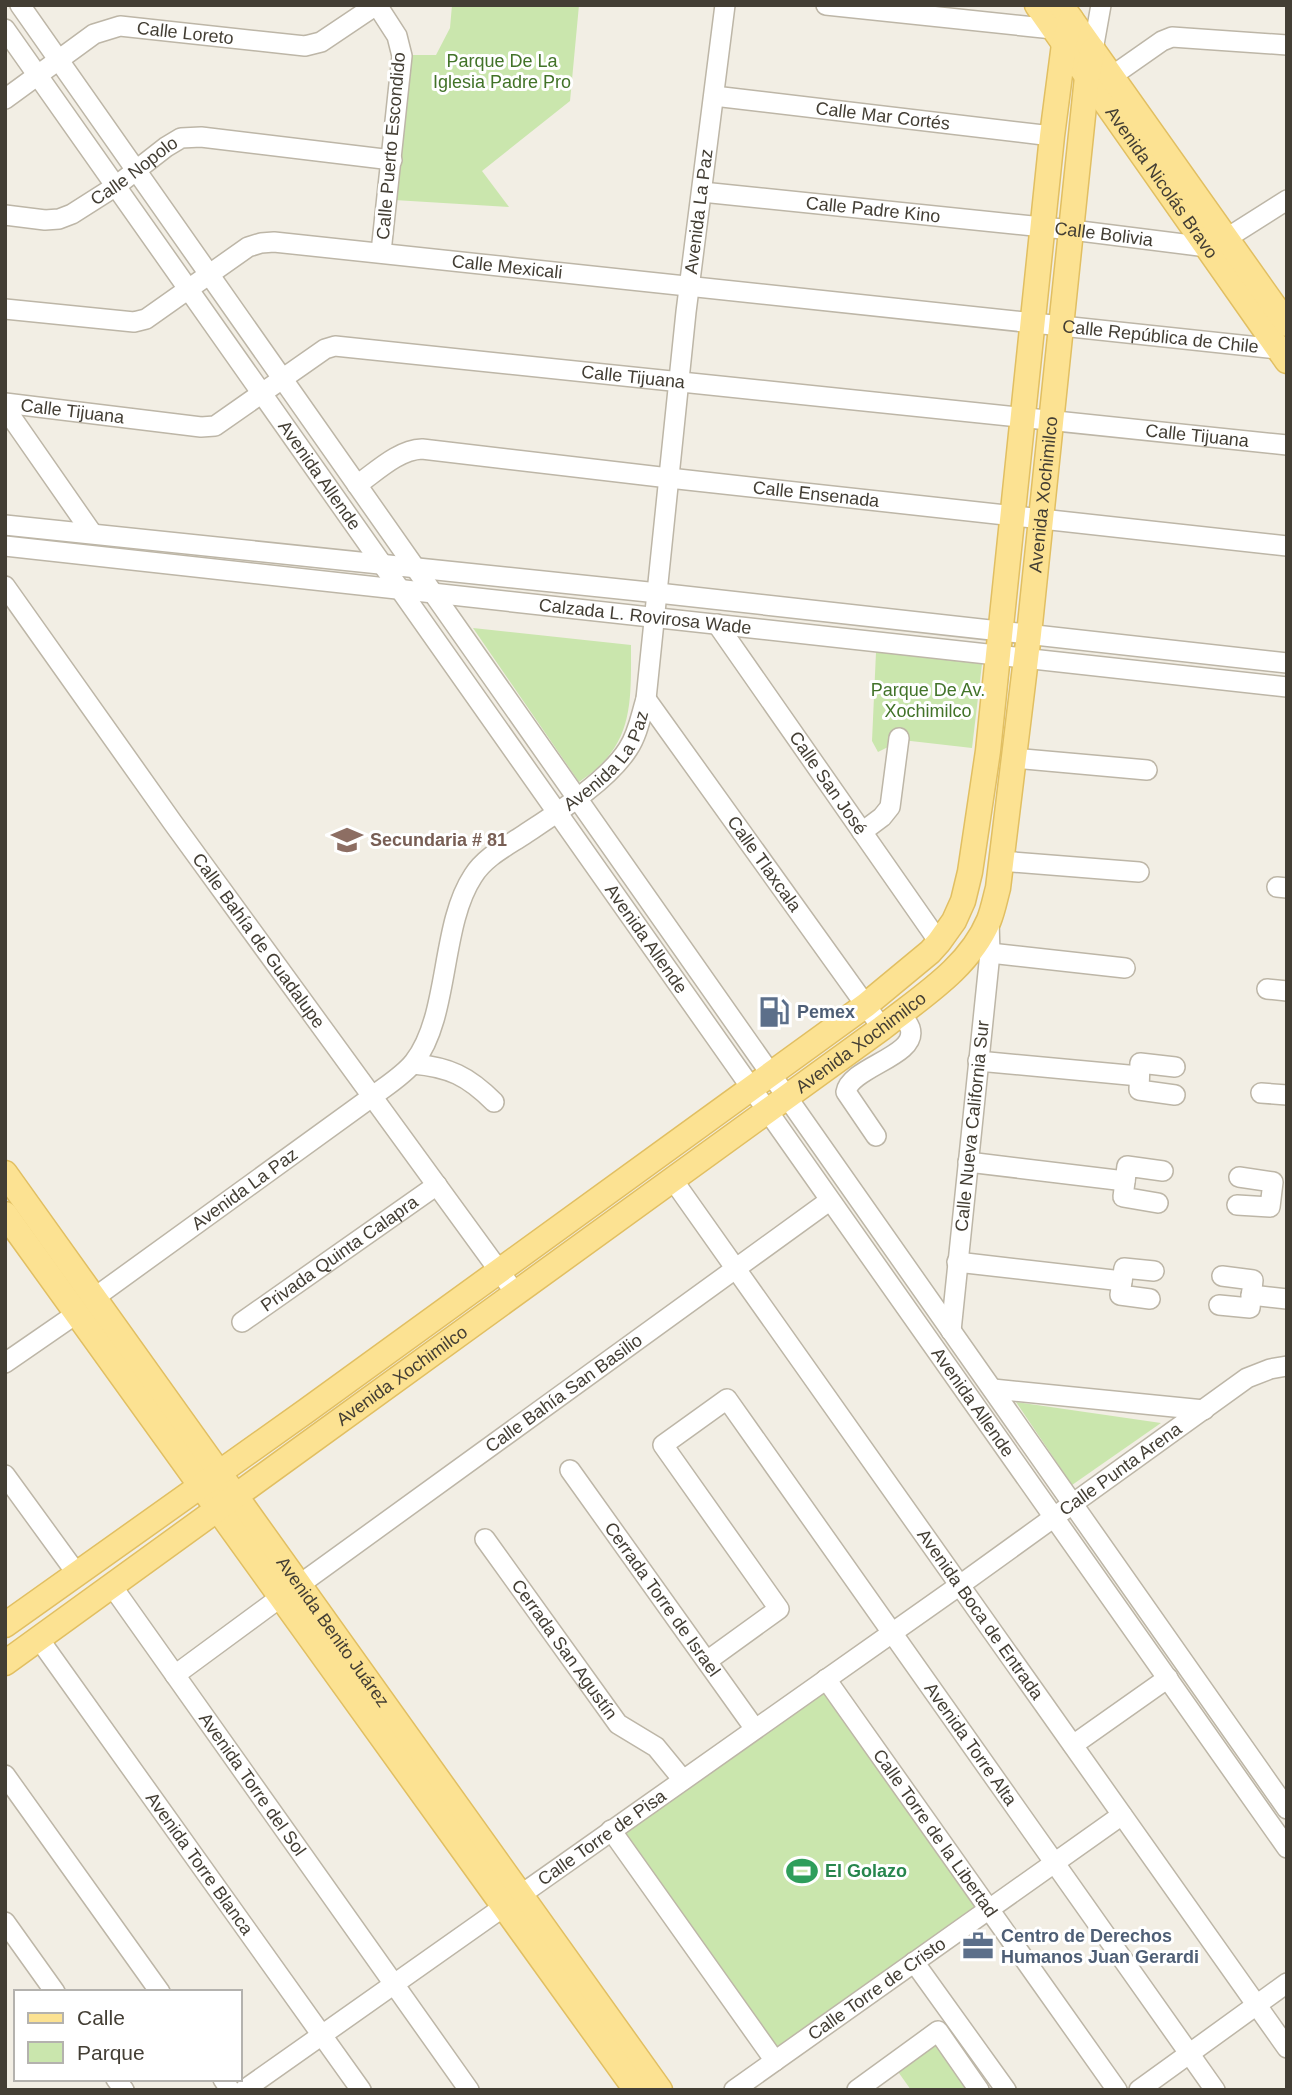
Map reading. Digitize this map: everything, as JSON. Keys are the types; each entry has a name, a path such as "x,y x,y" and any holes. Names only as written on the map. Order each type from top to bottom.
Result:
{"main road":[{"name":"Avenida Nicolás Bravo","path":"1037,5 1093,50 1112,76 1284,354"},
{"name":"Avenida Nicolás Bravo","path":"1062,24 1087,77 1217,242 1287,324"},
{"name":"Avenida Xochimilco","path":"5,1625 210,1480 866,1005 930,952 954,921 963,901 970,872 988,751 1062,24"},
{"name":"Avenida Xochimilco","path":"5,1663 892,1021 949,975 972,950 989,920 998,888 1028,646 1087,77 1093,50"},
{"name":"Avenida Benito Juárez","path":"5,1173 85,1306 512,1900 660,2090"},
{"name":"Avenida Benito Juárez","path":"5,1214 85,1306"},
{"name":"Avenida Benito Juárez","path":"512,1900 605,2047 636,2090"},
{"path":"605,2047 621,2060 647,2090"}],"street":[{"name":"Avenida Allende","path":"20,5 1287,1809"},
{"name":"Calle Loreto","path":"5,99 94,34 106,29 120,26 305,46 321,42 376,5"},
{"name":"Calle Puerto Escondido","path":"376,5 397,36 402,56 381,252"},
{"name":"Avenida La Paz","path":"5,1363 373,1096 413,1064 423,1049 431,1028 460,903 473,876 489,858 577,797 618,762 629,747 646,699 690,285 725,5"},
{"path":"826,5 1062,24"},
{"path":"1093,50 1101,5"},
{"name":"Avenida Allende","path":"5,29 1287,1848"},
{"path":"1112,76 1172,37 1287,45"},
{"name":"Calle Mar Cortés","path":"714,96 1052,136"},
{"name":"Calle Nopolo","path":"5,215 59,219 72,215 116,187 181,138 201,137 392,160"},
{"name":"Calle Padre Kino","path":"702,192 1043,227"},
{"path":"1217,242 1287,200"},
{"name":"Calle Bolivia","path":"1043,227 1217,242"},
{"name":"Calle Mexicali","path":"5,309 134,322 146,319 248,247 261,243 381,252 1033,322"},
{"name":"Calle República de Chile","path":"1033,322 1284,354"},
{"name":"Calle Tijuana","path":"5,403 201,427 215,426 326,349 335,346 1287,445"},
{"path":"5,408 92,533"},
{"name":"Calle Ensenada","path":"357,485 401,454 412,449 422,449 1287,546"},
{"name":"Calzada L. Rovirosa Wade","path":"5,526 658,593 1028,646 1287,687"},
{"name":"Calzada L. Rovirosa Wade","path":"5,546 717,624 999,642"},
{"name":"Calle Bahía de Guadalupe","path":"5,586 173,823 516,1294"},
{"name":"Calle San José","path":"717,624 939,942"},
{"name":"Calzada L. Rovirosa Wade","path":"1028,646 1287,663"},
{"name":"Calle Tlaxcala","path":"646,699 866,1005 892,1021"},
{"path":"862,832 883,817 890,807 899,738"},
{"path":"1014,758 1147,770"},
{"path":"1001,861 1139,872"},
{"name":"Calle Nueva California Sur","path":"951,1331 990,953 989,920"},
{"path":"990,953 1125,968"},
{"path":"876,1136 846,1092 847,1085 904,1047 910,1038 910,1029 892,1021"},
{"path":"978,1061 1139,1076"},
{"path":"1175,1067 1140,1063 1139,1076 1139,1090 1175,1095"},
{"path":"413,1064 436,1066 458,1073 478,1086 494,1102"},
{"path":"1261,1093 1287,1095"},
{"path":"968,1162 1125,1182 1163,1171"},
{"path":"1240,1177 1276,1194"},
{"name":"Avenida Boca de Entrada","path":"673,1180 1287,2048"},
{"path":"1125,1182 1158,1203"},
{"name":"Privada Quinta Calapra","path":"242,1322 437,1185"},
{"path":"1237,1205 1276,1194"},
{"name":"Calle Bahía San Basilio","path":"175,1675 829,1201"},
{"path":"957,1262 1122,1281"},
{"path":"1150,1299 1120,1295 1124,1268 1154,1271"},
{"path":"1219,1305 1250,1308 1253,1280 1222,1276"},
{"path":"1251,1295 1287,1299"},
{"name":"Calle Punta Arena","path":"960,1585 1247,1378 1269,1369 1287,1366"},
{"path":"993,1389 1204,1410"},
{"name":"Avenida Torre Alta","path":"707,1661 779,1609 663,1446 727,1399 1215,2090"},
{"name":"Cerrada Torre de Israel","path":"570,1470 755,1729"},
{"path":"8,1484 77,1574"},
{"name":"Cerrada San Agustín","path":"485,1539 618,1724 656,1747 682,1780"},
{"name":"Calle Torre de Pisa","path":"244,2090 960,1585"},
{"name":"Avenida Torre del Sol","path":"112,1586 469,2090"},
{"name":"Avenida Torre Blanca","path":"39,1639 361,2090"},
{"path":"1073,1745 1168,1678"},
{"name":"Calle Torre de la Libertad","path":"826,1679 1118,2090"},
{"path":"9,1787 80,1879 159,1990"},
{"name":"Calle Torre de Cristo","path":"734,2090 1122,1815"},
{"path":"611,1830 775,2061"},
{"path":"5,1922 54,1990"},
{"path":"914,1962 1006,2090"},
{"path":"1139,2090 1287,1983"},
{"path":"857,2090 938,2031 979,2090"},
{"path":"962,2065 980,2053"}],"green space":[{"name":"Parque De La Iglesia Padre Pro","path":"452,5 579,5 570,101 482,171 509,207 394,200 411,55 436,55 450,28"},
{"path":"473,628 631,645 631,686 626,722 610,754 597,768 579,782"},
{"name":"Parque De Av. Xochimilco","path":"876,652 982,664 972,748 902,740 878,752 872,741"},
{"path":"1016,1402 1161,1423 1072,1485"},
{"name":"El Golazo","path":"824,1686 982,1908 776,2054 621,1833"},
{"path":"937,2039 974,2090 911,2090 894,2066"}],"place":[{"name":"Secundaria # 81","path":"347,840"},
{"name":"Pemex","path":"774,1012"},
{"name":"El Golazo","path":"802,1871"},
{"name":"Centro de Derechos Humanos Juan Gerardi","path":"978,1946"}]}
